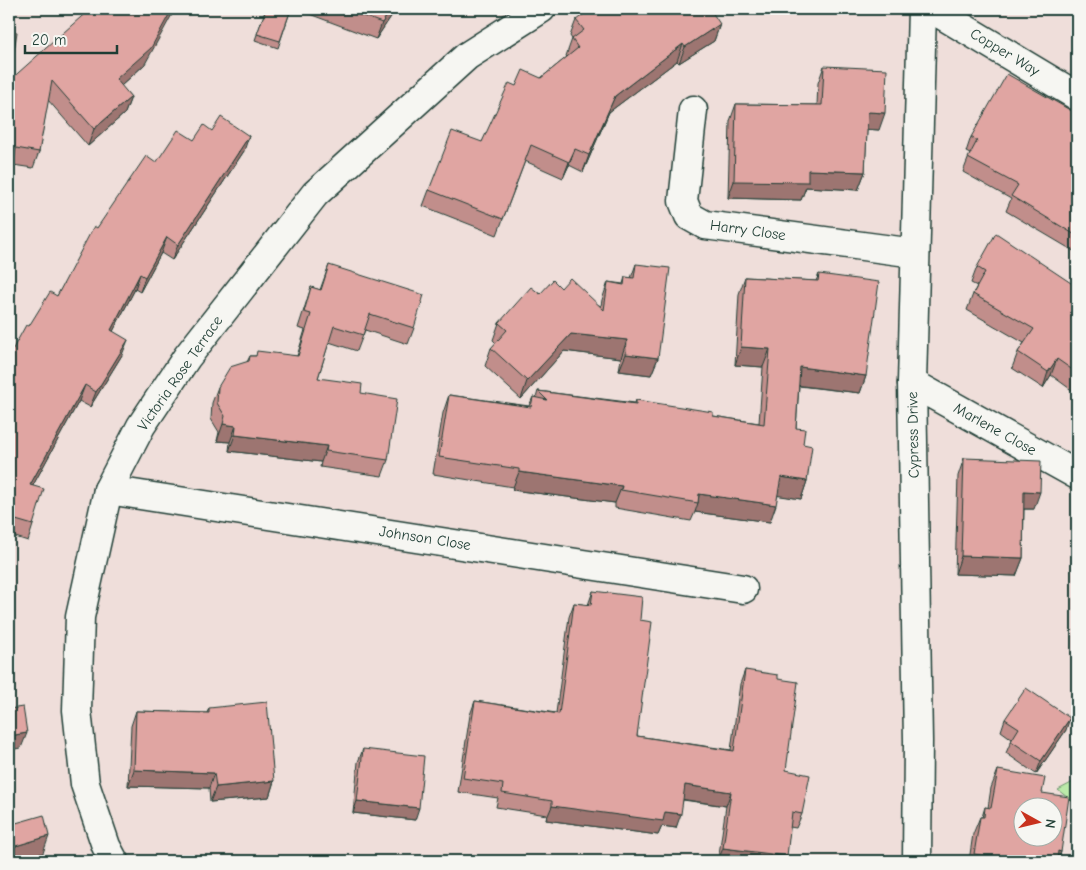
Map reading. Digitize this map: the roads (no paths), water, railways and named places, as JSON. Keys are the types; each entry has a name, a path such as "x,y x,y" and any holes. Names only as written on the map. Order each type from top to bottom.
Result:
{"street":[{"name":"Victoria Rose Terrace","path":"114,861 106,846 85,784 77,710 80,617 108,490 141,426 187,357 315,194 467,56 541,9"},
{"name":"Cypress Drive","path":"917,861 918,741 912,383 922,9"},
{"name":"Copper Way","path":"932,9 1077,96"},
{"name":"Harry Close","path":"693,110 683,201 689,216 705,224 915,253"},
{"name":"Marlene Close","path":"912,383 1077,475"},
{"name":"Johnson Close","path":"108,490 742,589"}]}
